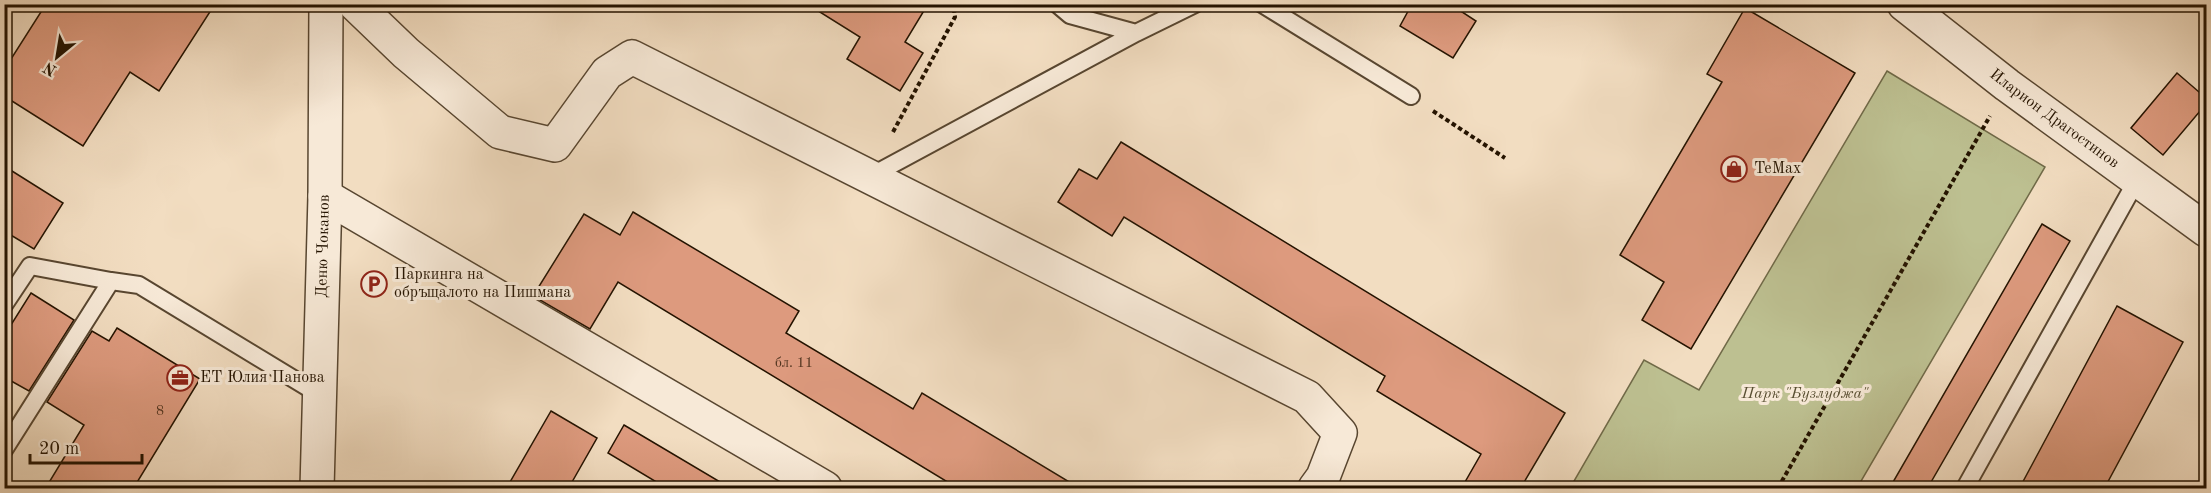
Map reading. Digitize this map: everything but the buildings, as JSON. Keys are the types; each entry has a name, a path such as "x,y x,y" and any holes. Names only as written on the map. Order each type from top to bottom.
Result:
{"street":[{"name":"Деню Чоканов","path":"317,489 325,196 326,4"},
{"path":"355,4 406,53 500,132 555,145 607,73 632,57 1307,397 1340,433 1323,477 1315,489"},
{"name":"Иларион Драгостинов","path":"1904,4 2007,85 2138,178 2206,230"},
{"path":"325,196 825,489"}],"lane":[{"path":"1057,4 1070,15 1136,33"},
{"path":"869,177 1136,33 1195,4"},
{"path":"1262,4 1411,96"},
{"path":"1965,489 2138,178"},
{"path":"4,305 30,266 139,285 320,395"},
{"path":"4,450 111,281"}],"path":[{"path":"869,177 955,16 953,4"},
{"path":"1778,489 2007,85"},
{"path":"1411,96 1505,158"}],"green space":[{"name":"Парк \"Бузлуджа\"","path":"1887,71 2045,167 1857,488 1570,488 1644,360 1699,390"}],"place":[{"name":"TeMax","path":"1734,169"},
{"name":"Паркинга на обръщалото на Пишмана","path":"374,284"},
{"name":"ЕТ Юлия Панова","path":"180,378"}]}
